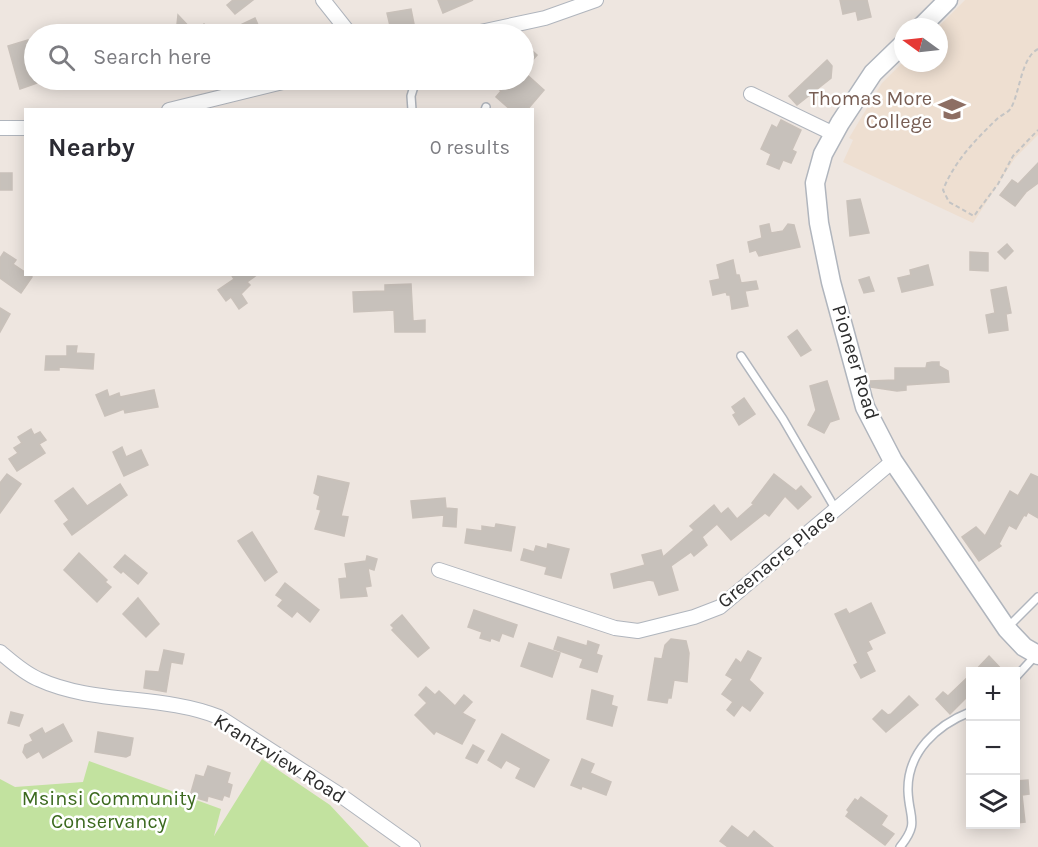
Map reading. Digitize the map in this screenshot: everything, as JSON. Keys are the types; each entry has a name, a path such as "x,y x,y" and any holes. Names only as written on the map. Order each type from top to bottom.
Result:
{"main road":[{"path":"930,18 948,0"},
{"name":"Pioneer Road","path":"894,53 873,73 834,134 823,154 815,183 819,223 831,282 866,407 893,461 1006,629 1037,654"}],"street":[{"path":"323,0 342,24"},
{"path":"517,24 544,18 596,0"},
{"path":"177,108 250,90"},
{"path":"751,94 834,134"},
{"path":"0,128 24,128"},
{"name":"Greenacre Place","path":"439,570 598,625 638,631 694,617 720,607 893,461"},
{"name":"Krantzview Road","path":"0,652 27,673 49,683 128,700 202,710 219,717 340,795 413,847"}],"lane":[{"path":"412,108 413,90"},
{"path":"741,356 783,419 836,510"},
{"path":"1006,629 1038,597"},
{"path":"1020,673 1037,654"},
{"path":"900,847 912,830 909,779 920,747 936,732 966,714"}],"path":[{"path":"1038,49 1033,52 1026,67 1010,110 977,138 949,175 943,190 949,202 974,216 998,184 1013,156 1038,130"}],"shaded area":[{"name":"Thomas More College","path":"965,0 1038,0 1038,135 1015,158 973,223 843,162 853,140 849,138 882,83 894,71 948,72 947,18"}],"green space":[{"name":"Msinsi Community Conservancy","path":"262,759 330,805 369,847 0,847 0,779 15,787 83,782 89,761 221,809 214,836"}],"building":[{"path":"233,0 253,0 235,14 227,5"},
{"path":"438,0 473,0 443,13"},
{"path":"840,0 867,0 871,17 858,20 856,11 843,14"},
{"path":"411,9 414,24 390,24 387,13"},
{"path":"178,15 186,24 177,24"},
{"path":"255,18 258,24 242,24"},
{"path":"24,41 24,88 20,89 8,46"},
{"path":"827,60 832,66 831,78 797,105 789,96"},
{"path":"534,81 544,90 529,108 509,108 496,97 501,91 534,90"},
{"path":"781,120 801,130 792,150 796,152 791,163 783,160 779,169 767,164 771,154 761,149 772,125 777,128"},
{"path":"1038,163 1038,183 1026,192 1015,206 1000,195 1012,180 1018,184"},
{"path":"0,173 12,173 12,190 0,190"},
{"path":"860,199 869,233 850,236 847,201"},
{"path":"769,224 771,233 783,231 788,224 794,225 800,247 759,256 756,250 750,252 748,242 762,238 760,226"},
{"path":"1007,244 1013,251 1005,259 998,252"},
{"path":"4,252 16,260 13,264 24,272 24,276 32,277 21,293 0,278 0,258"},
{"path":"970,252 988,253 988,271 970,270"},
{"path":"733,260 736,275 739,275 741,283 756,281 758,289 745,291 748,306 732,309 730,295 726,292 713,295 710,281 720,279 717,265"},
{"path":"928,265 933,285 902,292 898,278 911,275 910,270"},
{"path":"232,276 255,276 247,282 250,285 241,294 247,303 239,309 231,297 226,301 218,290 234,279"},
{"path":"869,277 874,291 864,293 859,280"},
{"path":"411,284 413,321 425,320 425,332 395,332 394,310 354,312 353,292 385,291 385,285"},
{"path":"1006,287 1011,313 1006,314 1008,330 989,333 986,315 995,313 991,290"},
{"path":"0,308 10,314 0,332"},
{"path":"797,330 811,350 801,356 788,337"},
{"path":"67,346 77,346 76,353 94,354 93,369 59,367 59,370 45,370 46,356 67,356"},
{"path":"939,362 939,366 948,371 949,382 906,385 906,390 897,391 871,387 870,381 895,380 895,368 926,368 927,363"},
{"path":"827,381 839,419 830,422 824,433 808,425 816,410 810,386"},
{"path":"107,390 109,397 119,393 120,397 154,390 158,407 125,413 124,409 105,416 96,395"},
{"path":"744,398 755,414 739,425 733,415 736,413 732,407"},
{"path":"31,429 34,435 40,432 46,440 39,444 45,453 17,471 9,459 18,453 14,448 22,443 18,437"},
{"path":"122,447 126,457 141,450 148,465 124,476 113,452"},
{"path":"7,474 21,484 0,513 0,483"},
{"path":"774,474 796,491 801,486 811,497 798,509 785,496 769,516 765,513 731,540 717,524 702,537 707,545 694,556 691,552 671,566 678,590 659,595 654,581 649,580 614,588 611,574 645,565 642,555 661,550 663,557 694,530 690,526 714,505 721,514 728,508 737,519 754,504 752,503"},
{"path":"1031,474 1038,477 1038,518 1028,512 1016,529 1009,525 999,544 1001,546 979,561 962,537 976,527 985,536 1010,491 1018,496"},
{"path":"318,476 349,483 341,516 348,517 344,536 315,529 321,510 317,509 320,496 314,493"},
{"path":"120,484 127,495 72,535 64,524 69,520 55,501 73,488 87,506"},
{"path":"445,498 446,508 457,509 456,527 443,526 444,515 413,518 411,501"},
{"path":"496,524 515,527 511,551 465,543 467,529 482,531 482,526 495,528"},
{"path":"252,532 277,572 265,581 238,541"},
{"path":"548,544 569,549 561,578 545,574 547,567 521,560 524,549 534,552 536,546 547,549"},
{"path":"79,553 107,580 105,582 111,587 97,602 64,570"},
{"path":"125,555 147,573 138,584 123,571 121,573 114,567"},
{"path":"367,556 377,559 374,570 368,568 371,586 365,587 367,596 341,598 339,579 347,578 345,564 366,561"},
{"path":"285,583 319,610 310,622 297,611 292,617 278,606 283,600 276,595"},
{"path":"138,598 159,624 146,637 123,614"},
{"path":"871,603 885,633 868,641 872,649 866,652 875,671 861,678 854,665 858,663 835,614 846,609 849,614"},
{"path":"474,610 517,625 513,637 502,633 499,641 480,638 482,632 468,627"},
{"path":"402,615 429,648 418,657 392,630 394,628 391,625"},
{"path":"558,637 587,646 588,641 599,645 596,654 602,656 597,672 580,667 583,659 554,649"},
{"path":"671,639 686,641 689,653 687,682 674,680 671,698 668,698 667,703 648,700 655,658 662,659 665,645"},
{"path":"529,643 560,653 552,677 521,666"},
{"path":"164,650 184,654 182,664 171,662 166,692 144,688 146,671 159,672"},
{"path":"748,651 761,658 749,680 763,693 750,711 742,705 734,716 727,710 733,702 722,694 733,679 726,675 736,659 741,663"},
{"path":"989,656 999,667 979,667"},
{"path":"966,679 966,698 950,714 936,699 943,692 948,696"},
{"path":"426,687 435,695 439,691 455,706 464,695 472,702 462,713 475,720 462,744 436,731 434,734 415,715 427,703 419,695"},
{"path":"592,690 613,696 611,705 617,707 612,726 587,719"},
{"path":"909,696 918,705 886,732 873,719 882,710 888,715 891,714"},
{"path":"11,712 23,715 19,726 8,723"},
{"path":"63,724 72,741 43,758 39,751 27,758 23,752 25,745 33,741 30,735 42,728 45,734"},
{"path":"98,732 133,738 130,755 126,757 95,752"},
{"path":"502,734 549,760 534,787 516,778 521,768 506,760 501,768 488,760"},
{"path":"473,745 484,751 477,763 466,758"},
{"path":"582,759 594,764 590,773 611,782 606,795 582,786 581,789 571,785"},
{"path":"208,766 230,773 227,783 232,785 229,797 224,795 222,800 208,796 207,801 190,796 196,775 204,777"},
{"path":"1028,780 1029,794 1022,795 1025,822 1020,823 1020,781"},
{"path":"861,797 887,816 881,825 894,834 885,845 846,816 849,812 847,810 855,799 858,801"},
{"path":"732,826 748,838 754,831 773,847 728,847 720,841"}],"place":[{"name":"Thomas More College","path":"952,109"}]}
